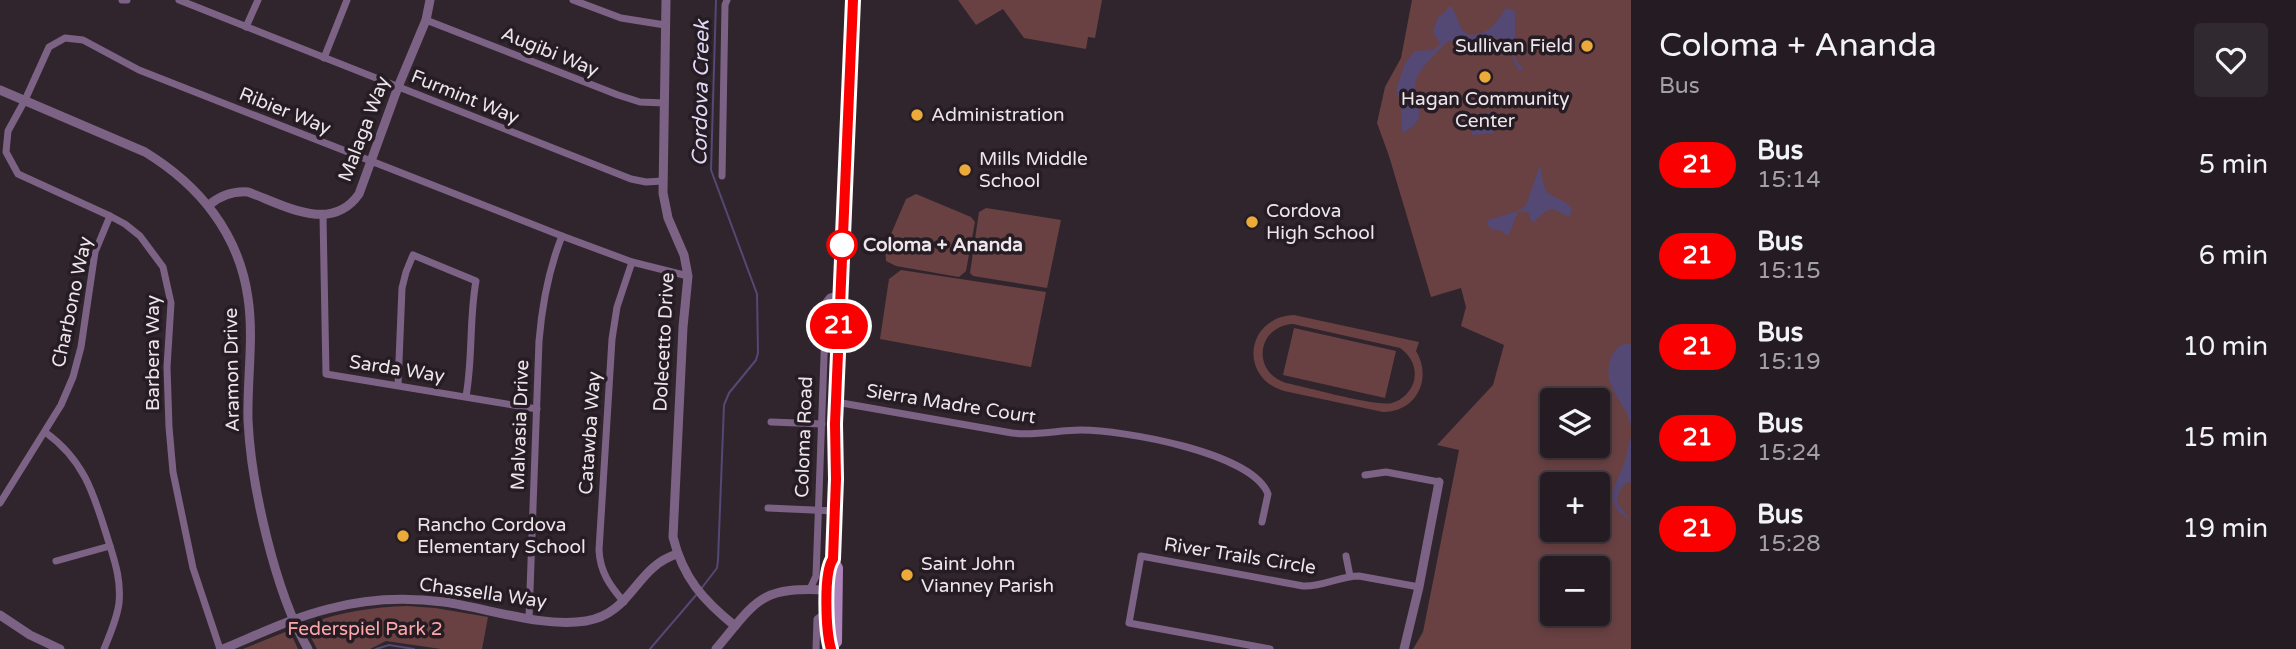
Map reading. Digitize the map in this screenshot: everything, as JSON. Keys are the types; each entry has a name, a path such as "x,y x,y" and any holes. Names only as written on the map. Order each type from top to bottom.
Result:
{"main road":[{"name":"Coloma Road","path":"833,649 837,642 838,571 833,559 836,402 852,0"},
{"name":"Coloma Road","path":"833,559 828,566 827,590 828,640 833,649"},
{"path":"827,590 838,571"}],"street":[{"name":"Furmint Way","path":"178,0 631,179 663,181"},
{"path":"246,27 257,0"},
{"path":"324,58 347,0"},
{"name":"Malaga Way","path":"323,216 342,212 355,200 426,20 430,0"},
{"path":"573,0 634,22 665,25"},
{"name":"Dolecetto Drive","path":"666,0 663,181 668,218 684,255 688,276 672,527 681,567 698,590 735,626"},
{"path":"722,176 727,0"},
{"name":"Augibi Way","path":"426,20 618,95 640,102 664,103"},
{"name":"Ribier Way","path":"25,100 49,47 65,38 83,40 139,70 372,162 632,262 688,276"},
{"name":"Aramon Drive","path":"0,90 145,152 177,174 209,205 225,227 236,253 248,299 248,421 253,463 268,539 294,620 308,649"},
{"name":"Barbera Way","path":"25,100 8,131 6,152 13,168 18,174 110,216 140,236 163,267 169,290 170,339 167,367 173,472 193,568 222,649"},
{"path":"209,205 224,195 248,192 323,216"},
{"name":"Charbono Way","path":"0,503 61,405 78,362 94,252 110,216"},
{"name":"Sarda Way","path":"323,216 326,374 537,409"},
{"name":"Malvasia Drive","path":"528,618 539,341 543,298 553,258 562,236"},
{"path":"398,385 402,288 405,272 413,255 475,281 466,396"},
{"name":"Catawba Way","path":"624,603 606,579 599,550 612,338 617,307 632,262"},
{"name":"Coloma Road","path":"810,589 816,576 826,302 830,297 840,294"},
{"name":"Sierra Madre Court","path":"836,402 1012,433 1038,435 1079,430 1100,431 1186,446 1219,456 1252,477 1266,490 1268,494 1262,522"},
{"path":"771,422 822,424"},
{"path":"45,432 64,447 84,472 92,489 118,575 118,611 104,649"},
{"path":"1365,475 1386,472 1439,482 1404,649"},
{"path":"768,508 835,511"},
{"path":"56,561 110,546"},
{"name":"Chassella Way","path":"222,649 327,609 394,599 445,602 559,622 586,621 606,614 624,603 652,567 662,559 677,554"},
{"name":"River Trails Circle","path":"1270,649 1129,623 1142,556 1303,586 1322,585 1350,576 1419,587"},
{"path":"1346,556 1350,576"},
{"path":"716,649 751,608 770,593 827,590"},
{"path":"0,615 30,635 60,649"},
{"path":"816,649 817,619 821,616 829,617"}],"green space":[{"path":"958,0 1102,0 1095,38 1088,37 1086,49 1024,38 1003,9 976,25"},
{"path":"1412,0 1631,0 1631,649 1413,649 1423,632 1459,450 1437,445 1493,385 1504,345 1461,326 1466,307 1461,288 1431,297 1377,123 1385,87 1401,58"},
{"path":"916,194 971,217 975,222 966,271 959,277 896,266 886,261 885,248 906,199"},
{"path":"986,208 1061,220 1047,288 973,276 970,273 979,212"},
{"path":"901,270 1046,292 1031,367 880,339 889,279"},
{"path":"1294,315 1419,342 1416,351 1423,372 1418,392 1404,406 1395,411 1383,412 1284,391 1269,384 1259,374 1254,361 1254,348 1258,336 1266,326 1278,318","holes":["1293,324 1400,348 1412,362 1414,381 1406,395 1392,403 1357,399 1286,383 1275,377 1263,360 1263,350 1272,333"]},
{"path":"1294,328 1396,351 1385,398 1283,375"},
{"name":"Federspiel Park 2","path":"407,606 488,617 482,649 441,649 386,641 370,649 317,649 308,632 310,623 334,616"},
{"path":"285,632 291,634 298,649 243,649"}],"shaded area":[{"path":"1448,7 1452,7 1462,30 1469,35 1487,30 1506,8 1515,11 1515,58 1523,69 1521,71 1518,67 1504,39 1448,41 1416,80 1419,115 1412,127 1402,133 1401,101 1396,90 1405,63 1415,51 1433,50 1440,44 1433,32 1438,17"},
{"path":"1493,112 1494,133 1472,135 1470,114"},
{"path":"1539,168 1548,193 1572,209 1570,216 1552,209 1534,222 1528,212 1518,212 1509,234 1491,229 1488,220 1518,211 1526,205"},
{"path":"1621,345 1631,345 1631,426 1609,379 1613,354"},
{"path":"1631,437 1631,482 1620,490 1617,503 1631,521 1616,508 1612,495"}],"waterway":[{"name":"Cordova Creek","path":"701,589 717,568 724,405 729,393 756,360 758,353 757,294 711,170 716,0"},
{"name":"Cordova Creek","path":"650,649 697,594"},
{"name":"Cordova Creek","path":"376,649 389,645 414,649"}],"bus line":[{"name":"21","path":"831,649 828,640 827,590 828,566 833,559 835,424 853,0"}],"place":[{"name":"Sullivan Field","path":"1587,46"},
{"name":"Hagan Community Center","path":"1485,77"},
{"name":"Administration","path":"917,115"},
{"name":"Mills Middle School","path":"965,170"},
{"name":"Cordova High School","path":"1252,222"},
{"name":"Coloma + Ananda","path":"842,245"},
{"name":"Rancho Cordova Elementary School","path":"403,536"},
{"name":"Saint John Vianney Parish","path":"907,575"}]}
